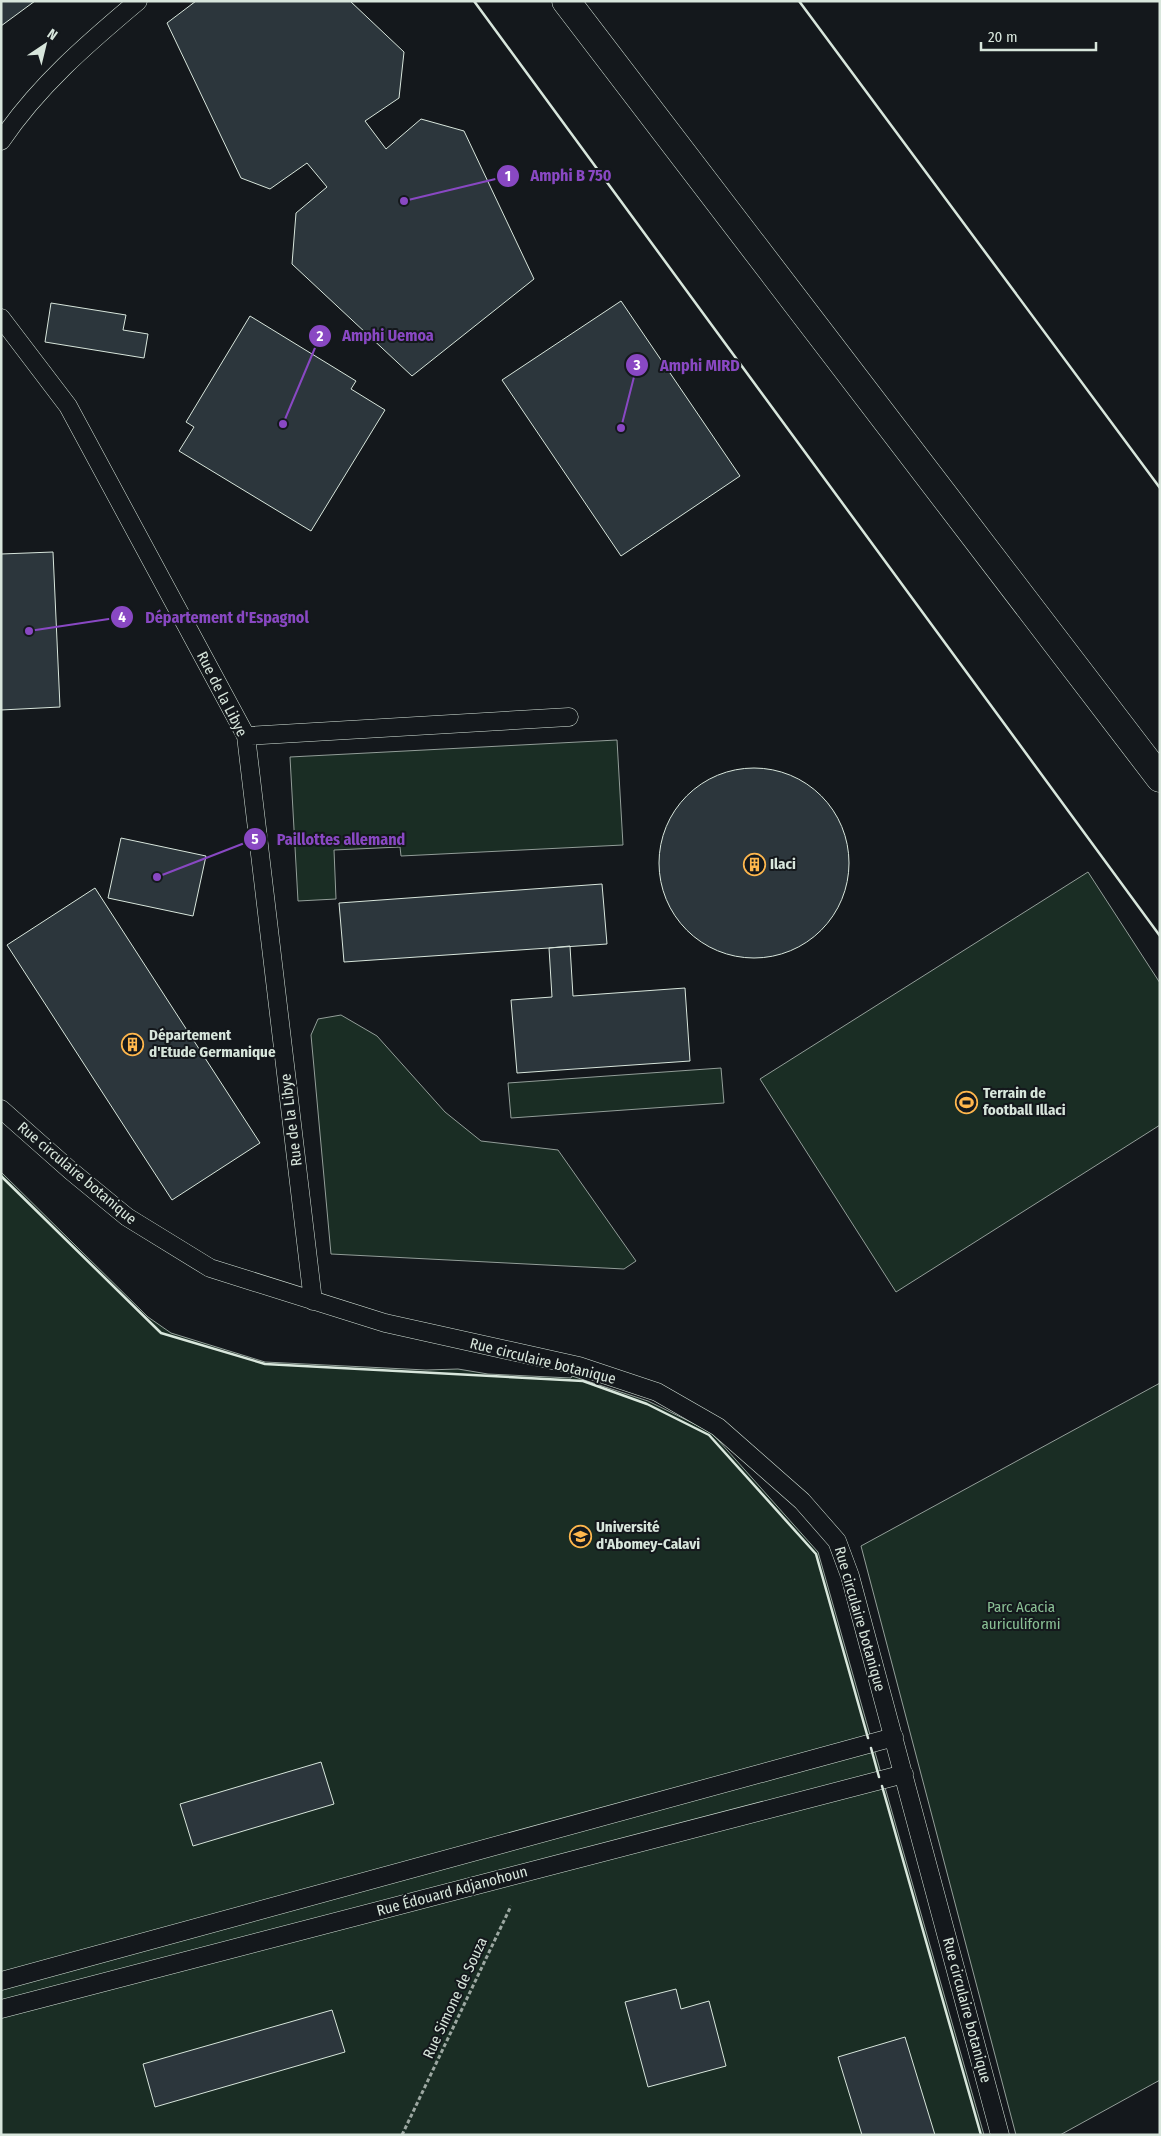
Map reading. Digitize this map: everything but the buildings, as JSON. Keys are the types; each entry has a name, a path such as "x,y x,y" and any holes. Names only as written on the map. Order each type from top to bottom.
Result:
{"street":[{"path":"566,1 1160,778"}],"lane":[{"path":"1,141 15,120 72,57 138,1"},
{"name":"Rue de la Libye","path":"1,318 68,406 246,736 313,1301"},
{"path":"246,736 569,717"},
{"name":"Rue circulaire botanique","path":"1,1108 71,1171 127,1217 210,1268 385,1323 579,1366 657,1392 718,1427 802,1501 837,1541 850,1576 1000,2135"},
{"path":"1,1981 894,1737"},
{"name":"Rue Édouard Adjanohoun","path":"1,2008 904,1774"}],"path":[{"name":"Rue Simone de Souza","path":"402,2135 527,1872"}],"green space":[{"path":"617,740 623,845 401,856 400,847 334,850 336,899 298,901 290,757"},
{"name":"Terrain de football Illaci","path":"1088,872 1160,983 1160,1125 896,1292 760,1079"},
{"path":"341,1015 377,1036 445,1112 481,1141 558,1150 636,1261 624,1269 331,1254 311,1035 318,1019"},
{"path":"721,1068 724,1103 511,1118 508,1083"},
{"path":"1,1172 148,1317 171,1333 265,1362 426,1370 458,1369 488,1374 571,1378 572,1376 648,1401 711,1432 818,1552 984,2135 1,2135"},
{"name":"Parc Acacia auriculiformi","path":"1160,1383 1160,2080 1060,2135 1016,2135 861,1546"}],"wall":[{"path":"474,1 1160,936"},
{"path":"799,1 1160,488"},
{"path":"1,1176 161,1333 265,1364 583,1381 647,1404 709,1435 816,1554 868,1738"},
{"path":"871,1748 879,1777"},
{"path":"882,1786 981,2135"}],"place":[{"name":"Amphi B 750","path":"404,201"},
{"name":"Amphi Uemoa","path":"283,424"},
{"name":"Amphi MIRD","path":"621,428"},
{"name":"Département d'Espagnol","path":"29,631"},
{"name":"Ilaci","path":"754,864"},
{"name":"Paillottes allemand","path":"157,877"},
{"name":"Département d'Etude Germanique","path":"133,1044"},
{"name":"Terrain de football Illaci","path":"967,1102"},
{"name":"Université d'Abomey-Calavi","path":"580,1536"}]}
